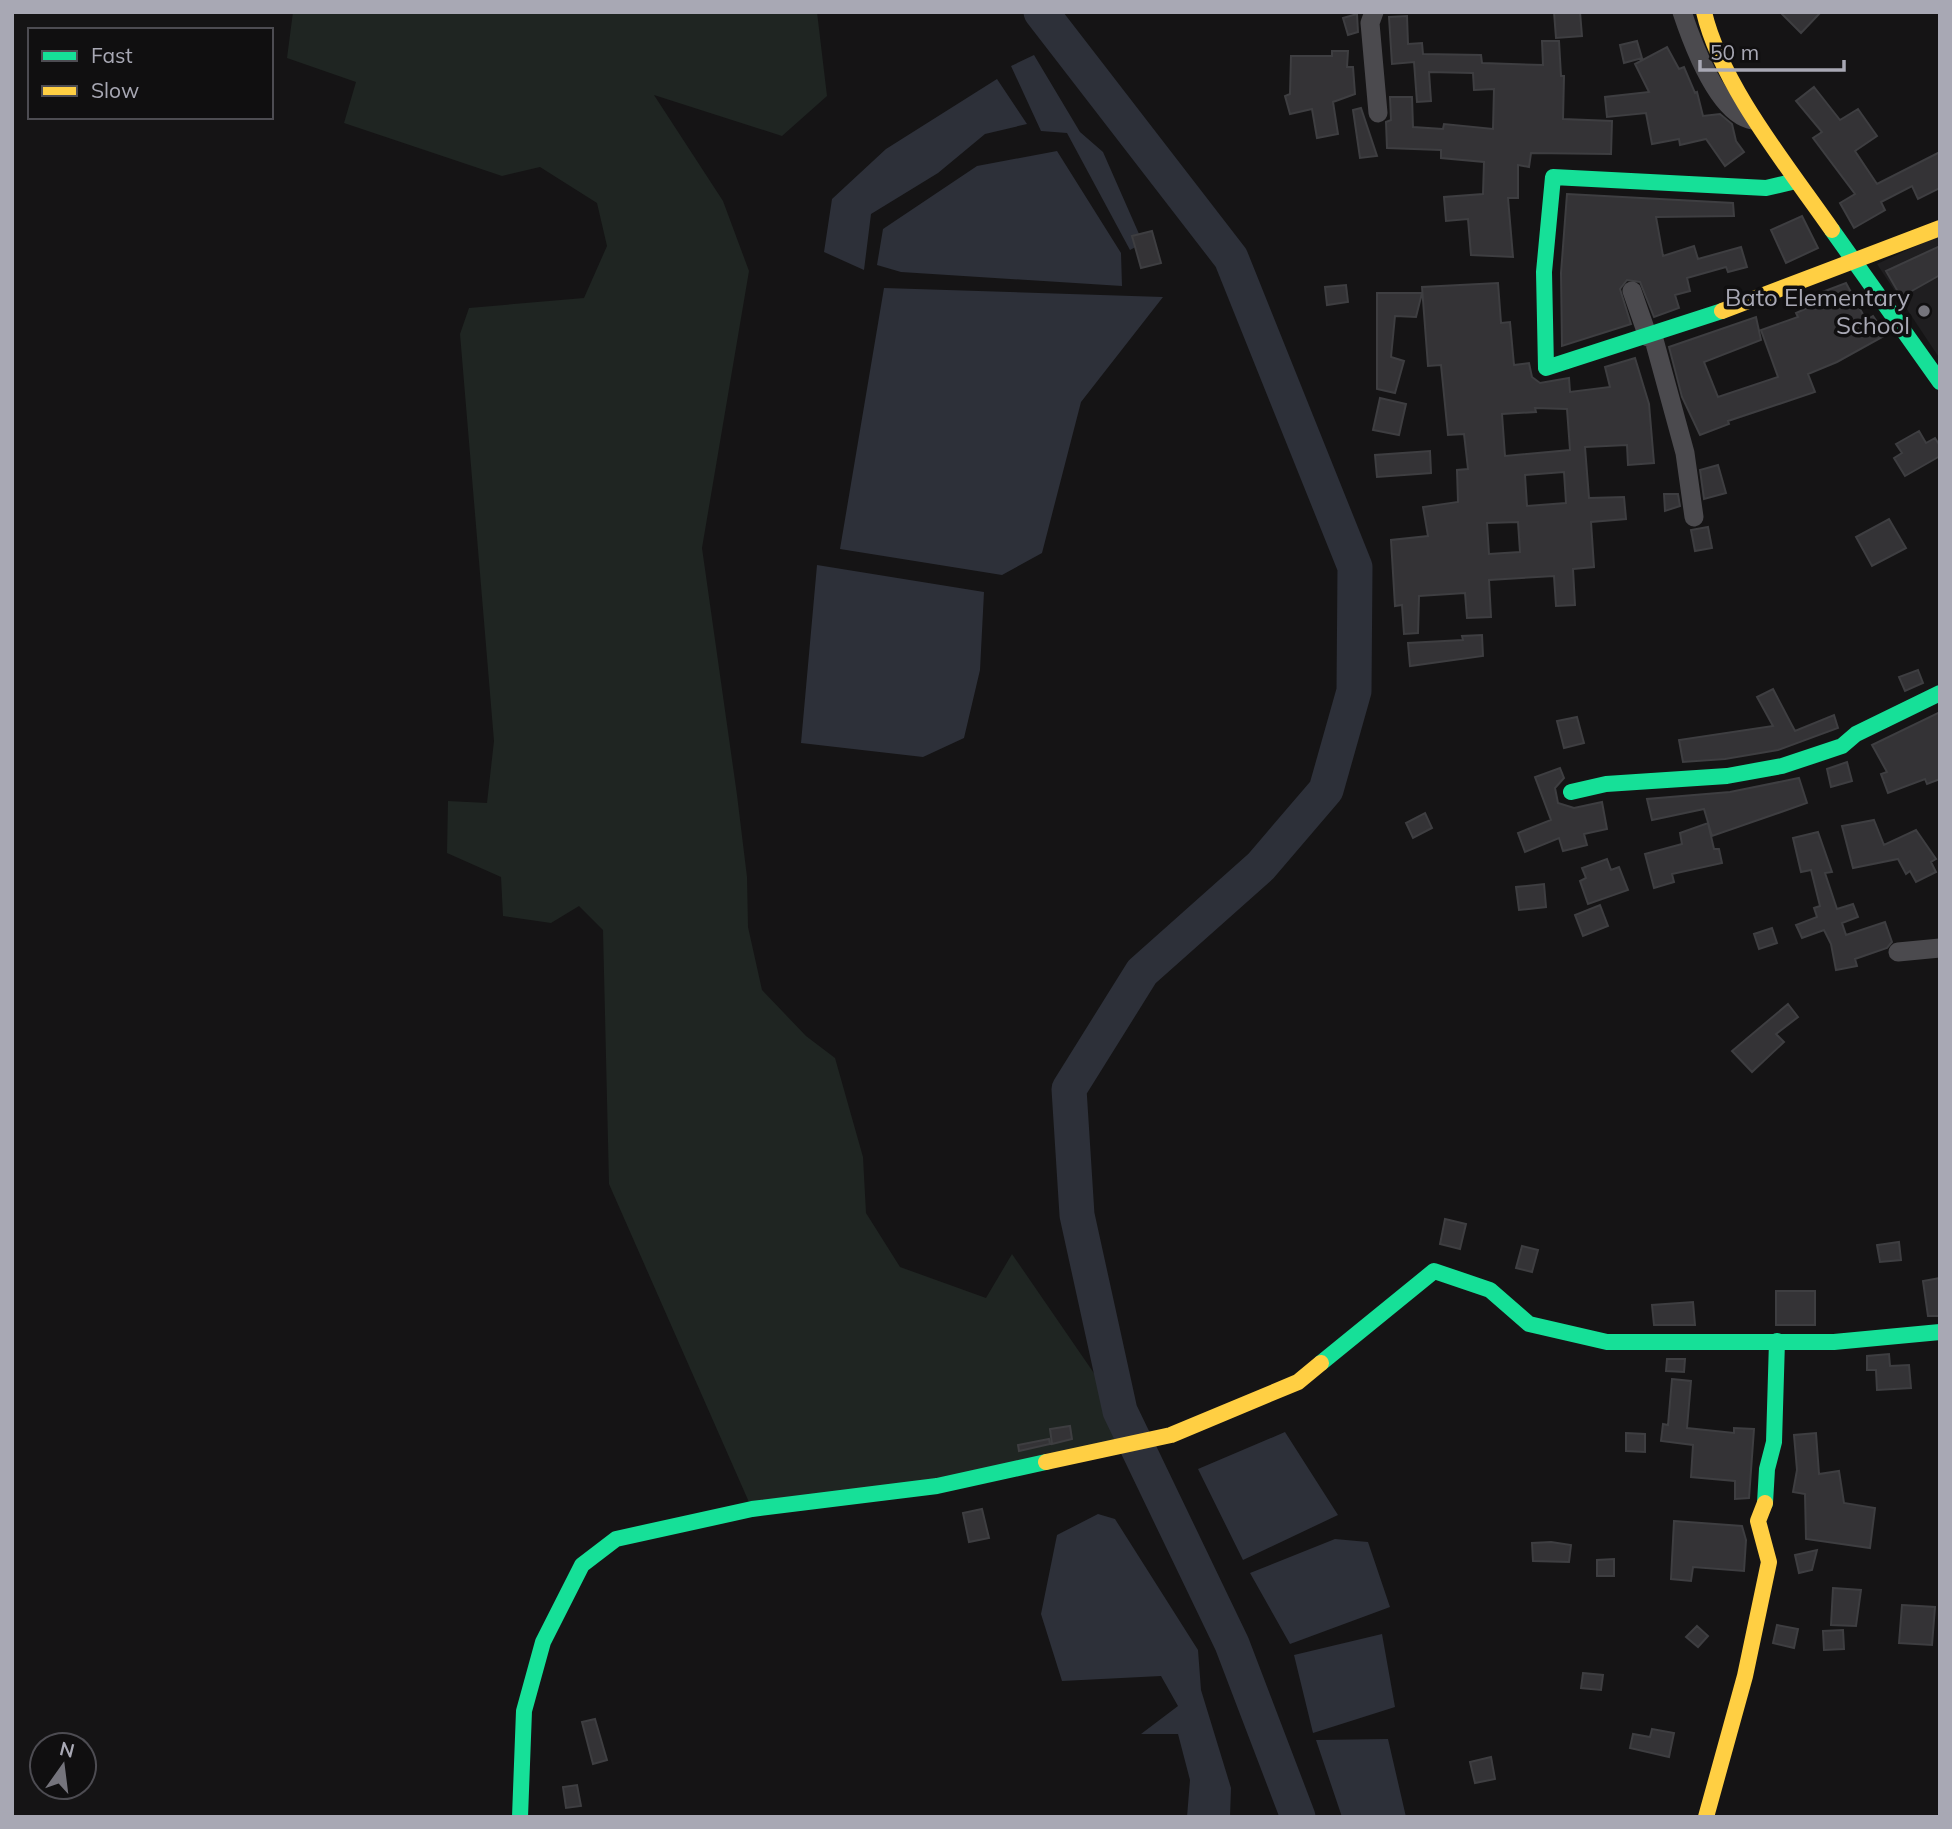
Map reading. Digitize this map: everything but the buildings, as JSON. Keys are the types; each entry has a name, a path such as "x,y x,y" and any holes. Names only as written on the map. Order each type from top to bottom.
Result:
{"street":[{"path":"1374,12 1370,23 1378,113"},
{"path":"1682,12 1696,54 1721,94 1735,112 1746,119 1758,121"},
{"path":"1704,12 1725,68 1796,181 1940,382"},
{"path":"1796,181 1766,188 1553,177 1545,226 1542,294 1546,368 1650,336 1856,262 1940,228"},
{"path":"1632,291 1650,336 1685,453 1694,517"},
{"path":"1571,792 1606,784 1727,776 1782,766 1842,746 1856,734 1940,693"},
{"path":"1898,952 1940,948"},
{"path":"520,1817 524,1712 543,1642 582,1565 616,1539 752,1508 937,1486 1171,1435 1298,1382 1434,1271 1490,1290 1529,1324 1607,1342 1834,1342 1940,1332"},
{"path":"1706,1817 1745,1676 1769,1562 1759,1521 1767,1499 1767,1469 1774,1442 1777,1341"}],"shaded area":[{"path":"293,12 817,12 827,96 782,136 654,95 723,201 749,271 702,548 747,877 748,927 762,990 806,1036 835,1058 863,1157 866,1213 900,1267 986,1298 1012,1254 1120,1411 1131,1433 1078,1456 752,1509 609,1184 603,930 579,906 551,923 503,916 501,877 447,853 448,801 487,803 494,741 460,334 469,308 584,298 607,246 597,203 540,167 502,176 344,123 356,82 287,58"},
{"path":"1034,55 1080,132 1103,152 1143,243 1130,250 1067,133 1041,131 1011,66"},
{"path":"997,79 1027,124 985,134 938,173 871,214 864,270 824,252 832,199 886,149"},
{"path":"1057,151 1121,253 1122,286 901,272 877,265 883,229 977,166"},
{"name":"Bato Elementary School","path":"1940,235 1940,359 1877,264"},
{"path":"884,288 1163,297 1081,402 1042,553 1002,575 840,549"},
{"path":"817,565 984,592 980,670 964,738 923,757 801,743"},
{"path":"1285,1432 1338,1515 1243,1560 1198,1469"},
{"path":"1098,1514 1115,1519 1198,1650 1201,1690 1231,1788 1230,1817 1187,1817 1190,1780 1178,1734 1141,1734 1178,1706 1161,1676 1062,1681 1041,1614 1057,1535"},
{"path":"1335,1539 1368,1542 1390,1607 1290,1644 1250,1573"},
{"path":"1382,1634 1395,1707 1313,1733 1294,1655"},
{"path":"1388,1739 1406,1817 1342,1817 1316,1740"}],"waterway":[{"path":"1041,12 1231,258 1355,567 1354,691 1326,790 1261,866 1142,972 1069,1089 1077,1215 1120,1411 1232,1644 1298,1817"}],"traffic: fast":[{"path":"1722,311 1546,368 1544,272 1553,177 1766,188 1796,181"},
{"path":"1832,230 1940,382"},
{"path":"1571,792 1606,784 1727,776 1782,766 1842,746 1856,734 1940,693"},
{"path":"1321,1363 1434,1271 1490,1290 1529,1324 1607,1342 1834,1342 1940,1332"},
{"path":"1765,1503 1767,1469 1774,1442 1777,1341"},
{"path":"520,1817 524,1711 543,1642 582,1565 616,1539 752,1509 937,1486 1046,1462"}],"traffic: slow":[{"path":"1704,12 1725,68 1741,97 1832,230"},
{"path":"1722,311 1940,228"},
{"path":"1046,1462 1171,1435 1298,1382 1321,1363"},
{"path":"1706,1817 1745,1676 1769,1562 1758,1521 1765,1503"}],"place":[{"name":"Bato Elementary School","path":"1924,311"}]}
